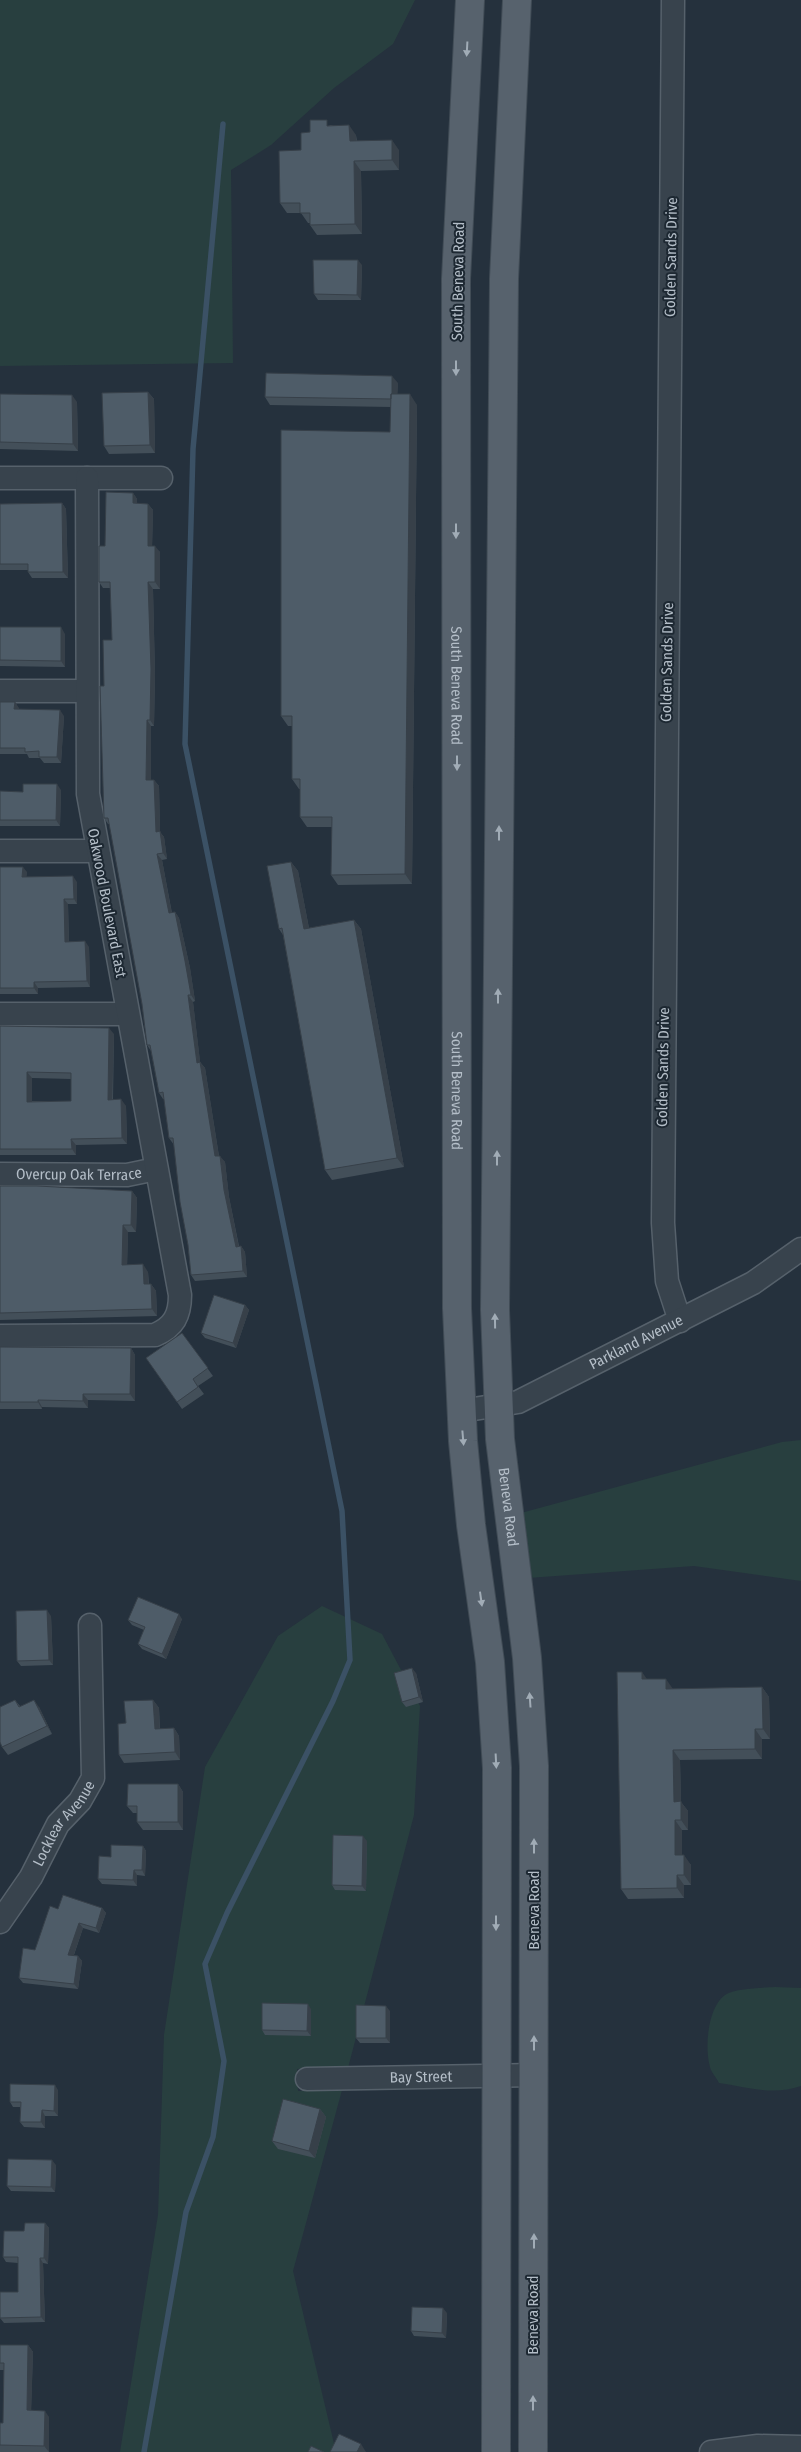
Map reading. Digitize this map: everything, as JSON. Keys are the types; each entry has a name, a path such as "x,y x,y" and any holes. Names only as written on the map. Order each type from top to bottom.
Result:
{"main road":[{"name":"South Beneva Road","path":"461,1411 457,1308 456,279 470,0"},
{"name":"Beneva Road","path":"517,0 504,279 496,1369 498,1405 527,1658 534,1766 533,2452"},
{"path":"461,1411 471,1525 490,1662 497,1768 495,2074 496,2452"}],"street":[{"name":"Golden Sands Drive","path":"673,0 663,1223 667,1282 680,1321"},
{"path":"0,478 161,478"},
{"name":"Oakwood Boulevard East","path":"0,1336 144,1336 163,1332 174,1322 178,1314 180,1295 88,794 87,478"},
{"path":"0,691 87,691"},
{"path":"0,851 97,851"},
{"path":"0,1014 127,1014"},
{"name":"Overcup Oak Terrace","path":"0,1174 127,1175 156,1169"},
{"name":"Parkland Avenue","path":"461,1411 518,1402 753,1283 801,1249"},
{"name":"Locklear Avenue","path":"0,1922 31,1878 58,1824 80,1801 93,1778 90,1625"},
{"name":"Bay Street","path":"307,2079 534,2074"},
{"path":"711,2452 758,2446 801,2447"}],"green space":[{"path":"0,0 415,0 393,44 334,88 271,145 231,170 233,363 0,366"},
{"path":"801,1440 801,1581 694,1566 528,1578 521,1513 782,1442"},
{"path":"322,1606 382,1634 420,1706 414,1815 348,2068 297,2069 298,2091 342,2090 293,2271 336,2452 120,2452 158,2215 164,2035 205,1767 278,1636"},
{"path":"775,1987 801,1988 801,2086 791,2089 770,2090 719,2083 711,2070 708,2041 711,2019 719,2001 725,1995 735,1991"}],"building":[{"path":"310,120 327,120 327,126 349,125 350,141 392,140 392,160 354,161 355,224 310,225 310,213 300,213 300,203 280,203 279,151 301,150 301,133 310,132"},
{"path":"313,260 358,260 357,295 314,294"},
{"path":"266,373 392,376 392,394 391,399 265,397"},
{"path":"148,392 150,445 104,446 102,393"},
{"path":"0,394 72,395 73,444 0,442"},
{"path":"391,394 410,394 405,874 331,875 332,817 300,817 300,779 292,779 292,716 281,716 281,430 390,432"},
{"path":"106,492 133,493 133,503 148,504 148,546 155,546 155,582 148,582 151,669 150,720 147,720 146,780 154,780 156,832 160,831 163,853 157,854 169,913 175,912 191,995 188,995 197,1063 200,1062 215,1156 220,1156 224,1190 236,1247 241,1246 243,1271 191,1275 173,1138 169,1138 163,1092 159,1093 150,1045 147,1045 142,1004 108,818 104,818 100,686 104,686 103,640 112,640 110,582 99,582 99,546 105,546"},
{"path":"62,503 63,572 28,572 28,564 0,564 0,504"},
{"path":"0,627 61,627 61,661 0,660"},
{"path":"0,702 15,702 14,709 60,710 57,757 39,757 39,751 25,752 25,748 0,748"},
{"path":"23,784 57,784 56,820 0,820 0,791 23,792"},
{"path":"291,862 304,929 354,920 397,1158 325,1170 282,928 279,929 267,866"},
{"path":"0,867 23,867 22,877 73,876 74,899 64,899 65,942 85,941 87,981 34,982 34,988 0,988"},
{"path":"0,1026 109,1028 108,1100 121,1099 122,1138 71,1139 72,1149 0,1149","holes":["27,1072 71,1073 71,1101 27,1102"]},
{"path":"0,1186 132,1191 131,1225 123,1225 122,1265 143,1264 144,1284 151,1284 152,1309 0,1313"},
{"path":"214,1295 245,1305 233,1343 201,1333"},
{"path":"182,1333 208,1368 193,1379 198,1387 177,1402 146,1358"},
{"path":"0,1347 131,1348 130,1394 83,1394 83,1401 38,1400 38,1402 0,1402"},
{"path":"138,1597 179,1614 162,1654 138,1644 145,1627 128,1620"},
{"path":"47,1610 49,1660 17,1661 16,1611"},
{"path":"412,1668 419,1697 402,1702 394,1673"},
{"path":"617,1672 642,1672 642,1679 666,1679 666,1689 762,1687 763,1729 755,1729 755,1749 673,1750 674,1802 681,1801 681,1820 675,1820 675,1855 684,1855 684,1875 677,1875 677,1888 621,1889"},
{"path":"15,1700 19,1707 34,1700 47,1726 2,1747 0,1742 0,1707"},
{"path":"153,1700 155,1729 174,1728 175,1752 119,1755 118,1724 126,1723 124,1701"},
{"path":"128,1784 178,1784 178,1822 137,1822 137,1806 127,1806"},
{"path":"333,1835 363,1836 362,1886 332,1885"},
{"path":"111,1845 143,1846 142,1870 134,1870 133,1880 98,1879 99,1856 111,1857"},
{"path":"63,1895 102,1908 96,1928 79,1923 68,1955 78,1956 74,1984 19,1978 23,1948 35,1950 50,1906 58,1909"},
{"path":"262,2003 308,2004 307,2031 262,2030"},
{"path":"356,2005 386,2006 386,2038 356,2038"},
{"path":"10,2084 55,2085 54,2111 42,2110 41,2122 20,2122 21,2102 10,2102"},
{"path":"283,2099 320,2109 309,2151 272,2141"},
{"path":"8,2159 52,2160 51,2187 7,2186"},
{"path":"25,2223 45,2223 44,2258 40,2258 41,2317 0,2318 0,2292 18,2292 18,2257 3,2257 4,2231 24,2231"},
{"path":"412,2307 443,2308 442,2333 411,2331"},
{"path":"0,2345 28,2345 27,2410 45,2411 44,2446 0,2445 0,2423 3,2423 4,2363 0,2363"},
{"path":"339,2434 361,2444 357,2452 330,2452"},
{"path":"311,2446 324,2452 308,2452"}],"waterway":[{"path":"144,2452 186,2212 213,2137 224,2061 205,1964 227,1913 333,1701 350,1660 342,1511 185,744 193,449 223,124"}]}
